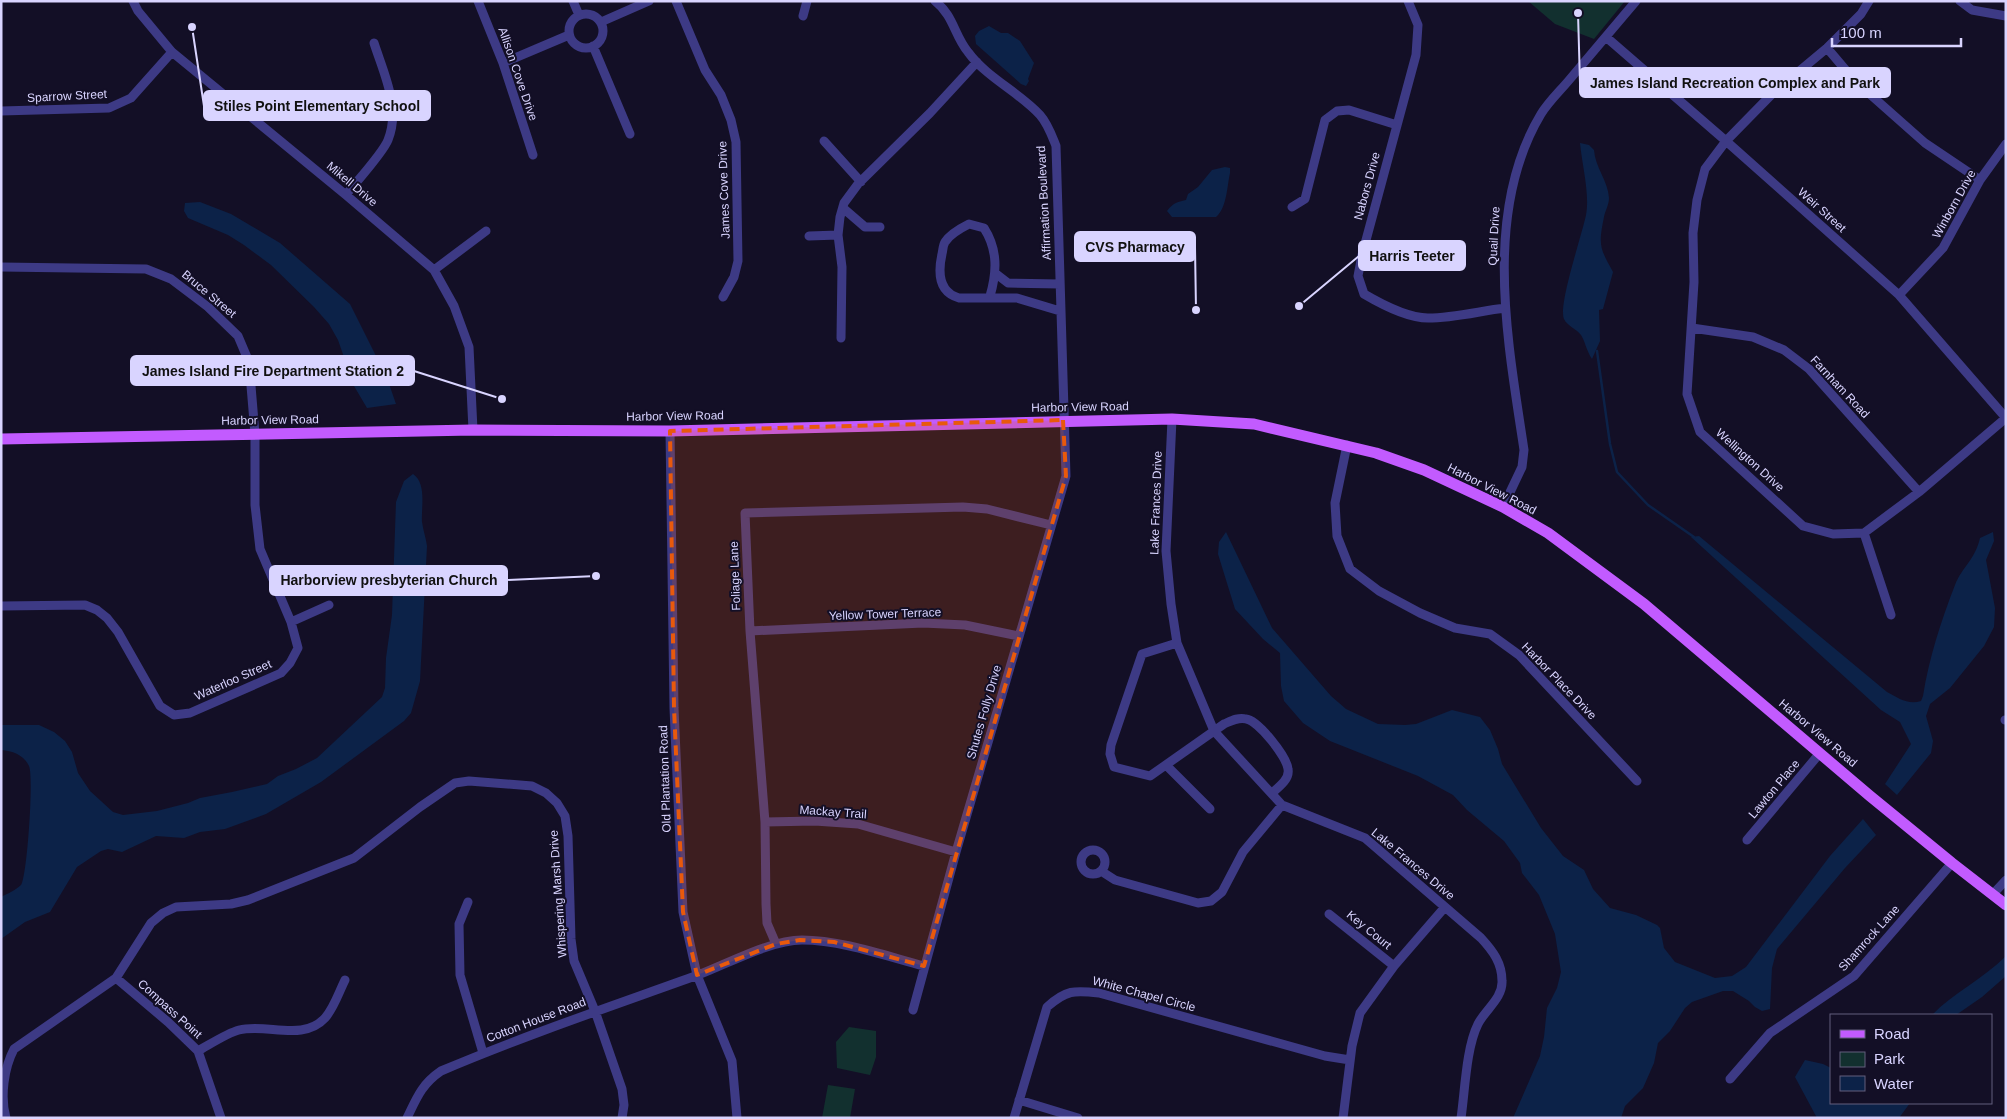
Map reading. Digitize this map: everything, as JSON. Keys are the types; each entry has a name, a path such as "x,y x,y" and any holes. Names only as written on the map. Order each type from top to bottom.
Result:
{"main road":[{"name":"Harbor View Road","path":"1,439 473,430 670,431 1063,420 1172,419 1254,424 1347,445 1398,460 1503,507 1556,539 1644,604 1952,863 2006,905"}],"street":[{"name":"Mikell Drive","path":"134,1 138,11 172,52 434,270 454,306 469,347 473,430"},
{"name":"Allison Cove Drive","path":"478,1 503,63 533,155"},
{"path":"573,1 579,15"},
{"path":"601,22 650,1"},
{"name":"James Cove Drive","path":"676,1 705,70 720,95 731,120 736,142 738,261 734,277 723,297"},
{"path":"803,16 807,1"},
{"name":"Affirmation Boulevard","path":"935,1 950,16 966,51 1041,116 1050,130 1056,146 1063,420"},
{"name":"Nabors Drive","path":"1408,1 1418,25 1416,55 1362,254 1358,276 1364,294 1381,304 1402,312 1427,318 1505,308"},
{"name":"Quail Drive","path":"1503,507 1522,467 1524,450 1505,308 1508,203 1523,149 1542,113 1636,1"},
{"name":"Wellington Drive","path":"1864,533 1833,534 1803,526 1700,432 1687,394 1694,282 1693,233 1697,200 1705,169 1726,141 1773,92 1827,48 1861,14 1869,1"},
{"path":"1960,1 1972,10 2006,16"},
{"path":"579,15 595,16 601,22 602,38 593,46 580,47 573,43 569,35 569,27 579,15"},
{"path":"503,63 569,35"},
{"name":"Weir Street","path":"1606,37 1900,295 2006,418"},
{"path":"346,195 388,141 394,119 390,92 374,43"},
{"path":"593,46 630,134"},
{"path":"1827,48 1855,81 1925,143 1980,180"},
{"name":"Sparrow Street","path":"1,111 109,108 131,98 172,52"},
{"path":"841,338 842,267 838,235 844,203 861,182 930,113 977,62"},
{"path":"1292,207 1305,199 1326,120 1337,111 1349,110 1397,125"},
{"path":"824,141 861,182"},
{"name":"Winborn Drive","path":"1900,295 1943,248 1980,180 2006,144"},
{"path":"843,208 865,227 880,227"},
{"path":"990,296 995,273 994,251 991,240 984,228 970,224 958,229 944,243 939,266 944,289 950,295 959,298 990,296 1003,299 1017,298 1060,311"},
{"path":"434,270 486,231"},
{"path":"809,236 838,235"},
{"name":"Bruce Street","path":"1,267 146,269 172,279 208,307 238,336 249,362 255,434"},
{"path":"995,273 1008,283 1060,284"},
{"name":"Farnham Road","path":"1692,328 1753,337 1784,350 1809,369 1919,492"},
{"path":"1891,615 1864,533 1919,492 2006,418"},
{"name":"Lake Frances Drive","path":"1172,419 1166,551 1177,643 1214,730 1282,805 1365,838 1445,907 1493,952 1500,965 1503,983 1498,995 1478,1024 1470,1051 1461,1118"},
{"name":"Shutes Folly Drive","path":"913,1010 956,852 1050,525 1066,476 1063,420"},
{"name":"Old Plantation Road","path":"670,431 674,708 682,902 697,975 732,1061 737,1118"},
{"name":"Waterloo Street","path":"1,606 85,605 97,610 107,618 118,632 160,706 174,715 190,713 281,673 290,663 298,648 291,622 260,549 255,505 255,434"},
{"name":"Harbor Place Drive","path":"1347,445 1334,503 1337,536 1350,569 1379,591 1420,614 1455,628 1490,634 1519,655 1637,781"},
{"name":"Foliage Lane","path":"776,944 767,923 765,822 750,631 745,513 963,506 987,508 1050,525"},
{"path":"291,622 329,605"},
{"name":"Yellow Tower Terrace","path":"750,631 923,623 965,625 1019,636"},
{"path":"1177,643 1142,654 1111,745 1110,754 1114,767 1150,776 1214,730 1234,719 1248,719 1260,727 1284,757 1289,769 1286,780 1272,794"},
{"name":"Lawton Place","path":"1747,840 1820,753"},
{"path":"1166,765 1210,809"},
{"name":"Whispering Marsh Drive","path":"6,1118 2,1098 3,1080 7,1063 14,1049 116,978 151,923 176,907 231,904 248,900 354,858 420,807 455,783 469,781 532,786 546,793 557,803 565,816 568,836 574,961 595,1011 622,1089 624,1105 622,1118"},
{"path":"1101,871 1115,880 1198,904 1211,901 1222,892 1243,852 1282,805"},
{"name":"Mackay Trail","path":"765,822 814,821 858,824 956,852"},
{"name":"Shamrock Lane","path":"1730,1079 1770,1034 1854,976 1952,863"},
{"path":"1994,894 2006,880"},
{"path":"468,902 459,924 460,976 483,1053"},
{"path":"1343,1118 1350,1060 1360,1013 1394,966 1445,907"},
{"name":"Key Court","path":"1329,914 1394,966"},
{"name":"Cotton House Road","path":"407,1118 422,1088 430,1078 442,1071 483,1053 697,975 776,944 800,940 834,942 924,966"},
{"name":"Compass Point","path":"116,978 168,1022 198,1051 221,1118"},
{"path":"198,1051 238,1030 270,1028 298,1031 317,1026 326,1016 344,980"},
{"name":"White Chapel Circle","path":"1014,1118 1047,1007 1060,995 1077,990 1099,994 1325,1056 1350,1060"},
{"path":"1019,1100 1078,1118"}],"highlighted area":[{"path":"1063,420 1066,476 924,966 834,942 800,940 776,944 697,975 683,912 674,708 670,431"}],"green space":[{"path":"1528,1 1625,1 1594,39 1555,24"},
{"path":"849,1027 876,1031 876,1057 870,1075 837,1068 836,1042"},
{"path":"828,1085 855,1089 850,1118 822,1118"}],"water":[{"path":"989,26 1001,33 1008,33 1020,41 1034,63 1026,86 1021,84 976,44 975,36 979,31"},
{"path":"1580,143 1589,145 1594,150 1609,198 1602,227 1601,246 1613,272 1603,309 1599,310 1600,341 1592,359 1581,335 1565,321 1563,311 1567,285 1584,225 1587,207"},
{"path":"1225,167 1230,168 1227,190 1220,213 1216,217 1172,217 1167,211 1171,206 1186,200 1188,194 1198,187 1212,170"},
{"path":"200,202 231,214 280,243 350,304 387,378 396,404 367,408 354,386 338,340 329,324 271,265 228,235 188,218 184,211 185,203"},
{"path":"413,474 422,489 422,522 427,546 420,681 411,713 404,721 321,782 266,814 225,829 200,832 184,838 156,836 122,852 108,849 101,851 77,867 50,912 25,922 1,939 1,897 19,887 23,878 31,788 27,762 18,754 1,750 1,725 39,725 54,732 65,741 72,752 78,773 90,791 113,812 123,815 157,811 200,798 267,784 278,776 317,758 382,697 385,688 386,658 392,615 396,502 404,481"},
{"path":"1226,532 1272,628 1331,696 1346,709 1378,724 1416,724 1452,710 1480,717 1490,730 1502,764 1541,828 1563,856 1584,870 1593,889 1610,908 1636,915 1657,925 1660,928 1664,948 1675,962 1715,978 1732,976 1746,967 1830,856 1863,819 1876,835 1845,868 1777,949 1772,968 1770,1009 1762,1011 1733,991 1723,991 1692,1002 1685,1008 1670,1031 1658,1043 1654,1063 1643,1088 1625,1106 1621,1118 1513,1118 1540,1056 1547,1008 1557,988 1561,972 1555,934 1539,895 1522,873 1520,863 1504,841 1467,810 1453,795 1418,776 1330,741 1303,723 1284,701 1281,686 1280,653 1263,639 1235,609 1218,554 1219,542"},
{"path":"1993,532 1994,541 1986,560 1995,608 1994,627 1984,646 1950,688 1930,704 1926,716 1933,741 1931,753 1897,795 1885,784 1911,744 1900,722 1881,710 1691,537 1699,536 1887,692 1903,700 1916,702 1921,701 1923,696 1936,640 1955,585 1975,552 1980,538"},
{"path":"2006,956 2006,976 1982,997 1957,1014 1933,1014 1940,1007"},
{"path":"1805,1060 1823,1064 1830,1068 1830,1104 1909,1104 1899,1118 1817,1118 1795,1077"}],"waterway":[{"path":"1597,351 1610,444 1617,472 1648,505 1694,537"}],"place":[{"name":"James Island Recreation Complex and Park","path":"1578,13"},
{"name":"Stiles Point Elementary School","path":"192,27"},
{"name":"Harris Teeter","path":"1299,306"},
{"name":"CVS Pharmacy","path":"1196,310"},
{"name":"James Island Fire Department Station 2","path":"502,399"},
{"name":"Harborview presbyterian Church","path":"596,576"}]}
